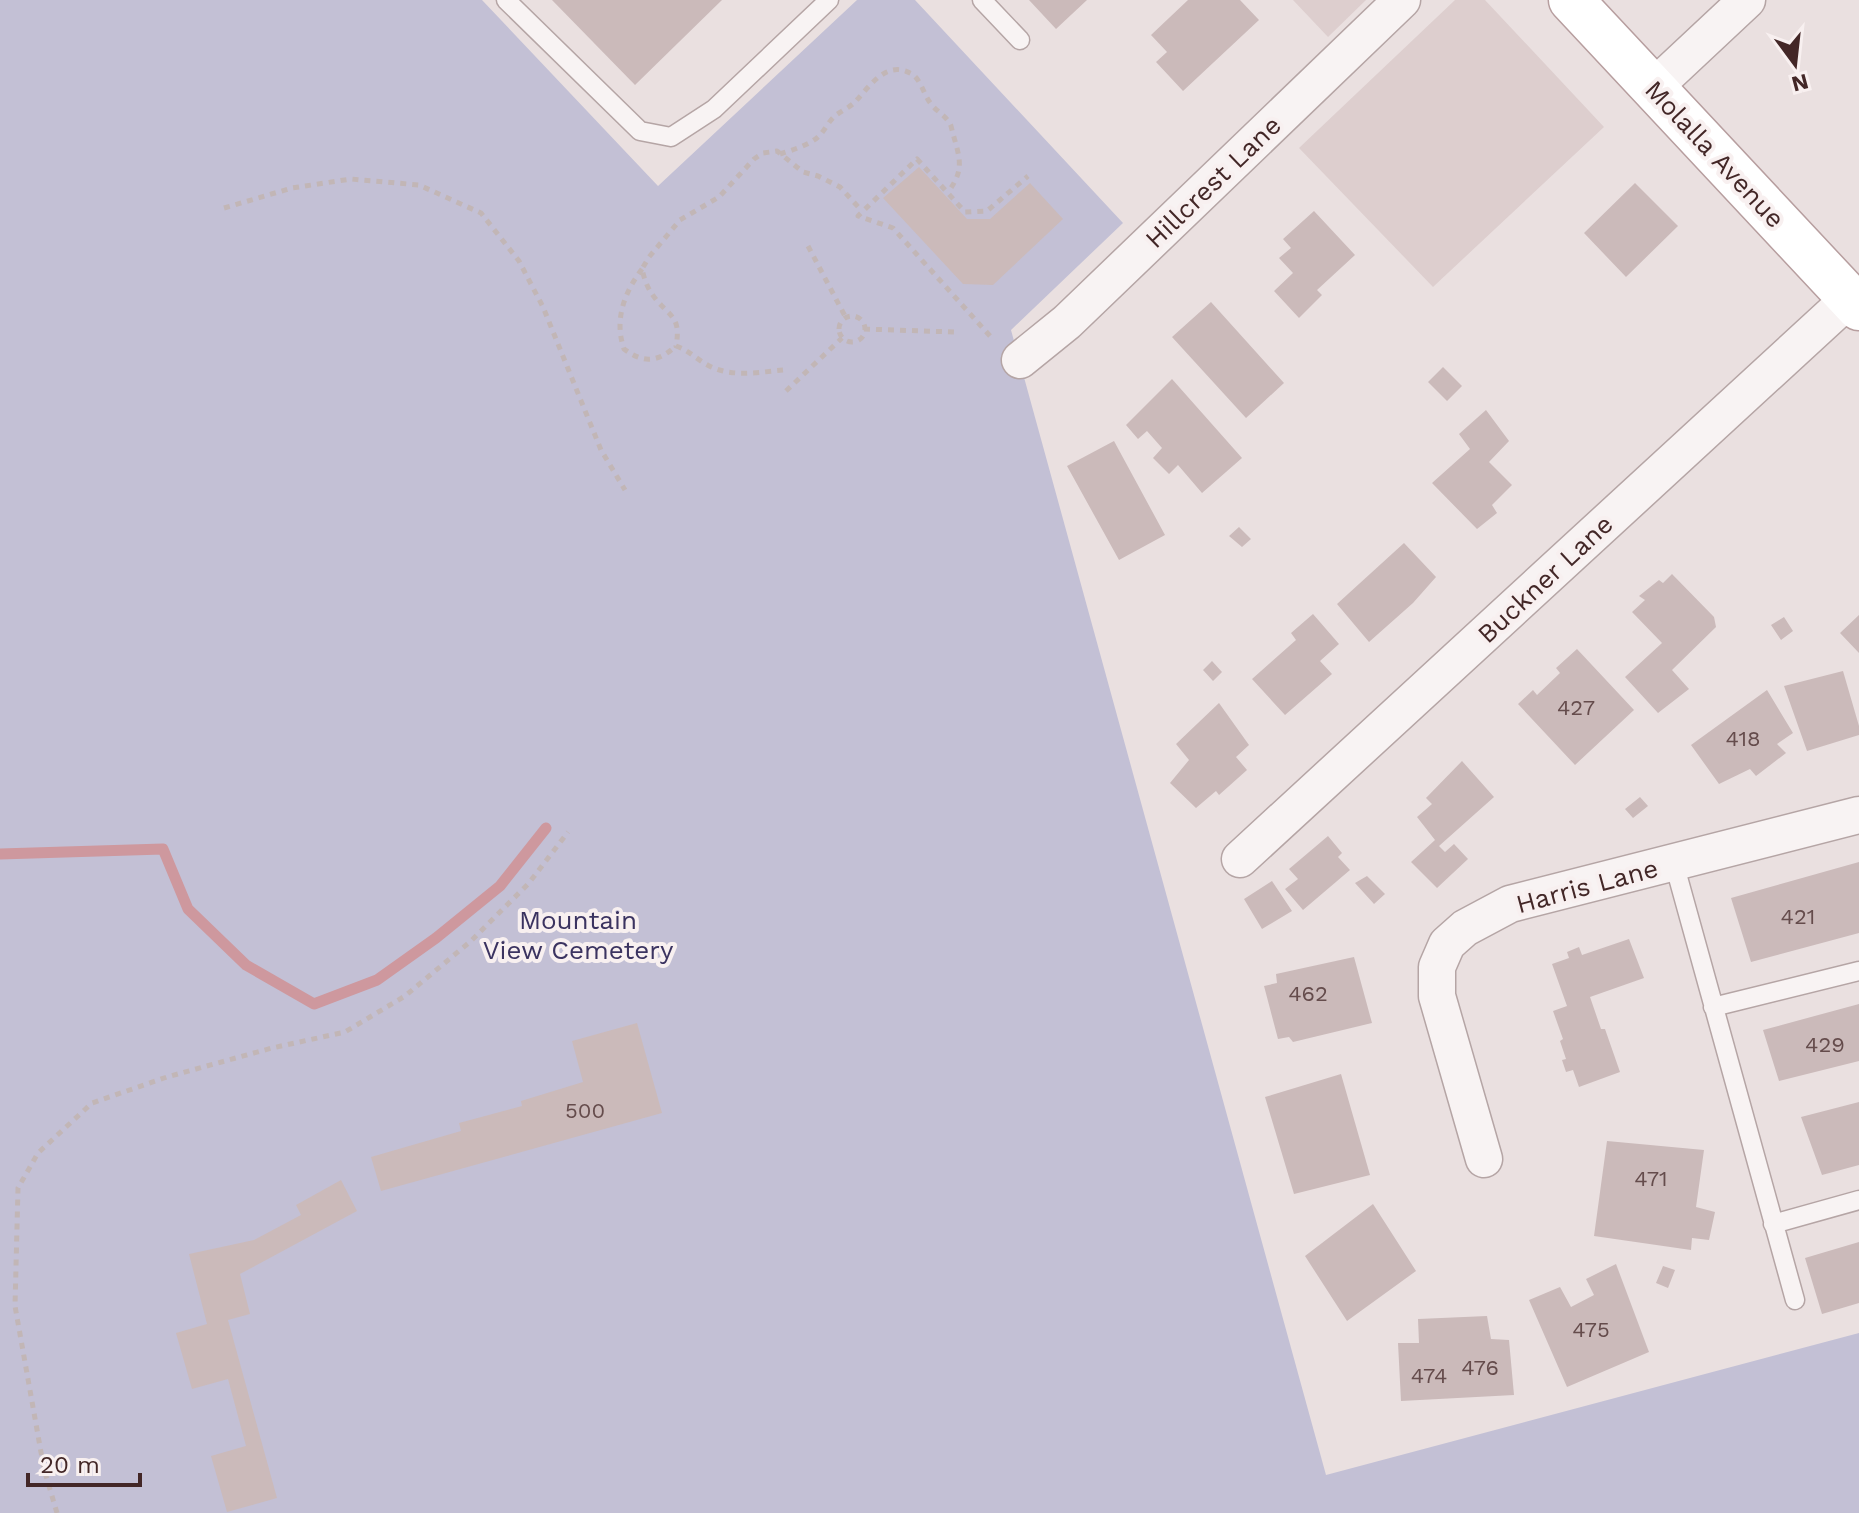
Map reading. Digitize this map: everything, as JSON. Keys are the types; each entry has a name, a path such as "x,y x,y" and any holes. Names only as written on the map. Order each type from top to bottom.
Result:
{"main road":[{"name":"Molalla Avenue","path":"1571,0 1854,303"}],"street":[{"name":"Hillcrest Lane","path":"1020,360 1067,322 1402,0"},
{"path":"1653,88 1747,0"},
{"name":"Buckner Lane","path":"1240,859 1854,303"},
{"name":"Harris Lane","path":"1484,1159 1437,996 1437,967 1447,944 1465,928 1510,904 1859,815"}],"lane":[{"path":"506,0 640,131 671,137 714,109 829,0"},
{"path":"982,0 1020,40"},
{"path":"1674,863 1795,1300"},
{"path":"1713,1007 1859,971"},
{"path":"1773,1224 1859,1200"}],"path":[{"path":"780,154 819,136 836,114 851,105 869,83 899,69 912,73 918,79 932,105 951,126 961,165 959,177 948,192"},
{"path":"642,269 654,297 676,320 676,346 656,361 644,360 624,349 620,337 623,302 628,287 680,220 719,197 763,153 777,151 803,172 840,187 861,210"},
{"path":"990,336 893,228 858,216 917,159 965,212 987,211 1028,176"},
{"path":"224,208 292,188 351,179 419,185 481,213 519,261 537,296 601,450 625,490"},
{"path":"808,246 846,318"},
{"path":"842,338 855,341 862,337 864,329 858,318 846,318"},
{"path":"842,338 839,327 846,318"},
{"path":"864,329 954,332"},
{"path":"786,391 842,338"},
{"path":"676,346 697,355 715,369 737,373 783,370"},
{"path":"57,1513 44,1469 15,1306 18,1188 38,1153 92,1103 182,1073 345,1032 405,996 471,941 529,883 568,832"}],"shaded area":[{"path":"1293,0 1366,0 1328,37"},
{"path":"1455,0 1485,0 1604,127 1433,287 1299,148"}],"green space":[{"name":"Mountain View Cemetery","path":"0,0 482,0 658,186 857,0 915,0 1123,223 1011,330 1326,1475 1859,1333 1859,1513 0,1513"}],"building":[{"path":"552,0 722,0 635,85"},
{"path":"1029,0 1087,0 1056,29"},
{"path":"1188,0 1240,0 1259,20 1183,91 1156,62 1167,52 1151,35"},
{"path":"919,167 967,219 990,219 1030,183 1063,219 993,285 963,284 883,198"},
{"path":"1635,183 1678,226 1626,277 1584,233"},
{"path":"1314,211 1355,255 1317,290 1322,295 1299,318 1274,291 1293,273 1279,258 1291,248 1283,239"},
{"path":"1211,302 1284,383 1246,418 1172,337"},
{"path":"1443,367 1462,386 1447,401 1428,382"},
{"path":"1172,379 1242,458 1202,493 1178,465 1169,474 1153,458 1162,448 1147,431 1138,439 1126,425"},
{"path":"1486,410 1509,441 1489,462 1512,485 1492,505 1497,513 1477,529 1432,483 1470,449 1459,434"},
{"path":"1114,441 1165,535 1119,560 1067,466"},
{"path":"1239,527 1251,539 1242,547 1229,536"},
{"path":"1404,543 1436,577 1413,603 1369,642 1337,604"},
{"path":"1672,574 1714,617 1716,627 1672,670 1689,689 1658,713 1625,677 1662,643 1632,612 1645,600 1639,596 1659,580 1663,583"},
{"path":"1313,614 1339,644 1320,661 1332,674 1285,715 1252,679 1296,640 1291,633"},
{"path":"1859,615 1859,653 1840,633"},
{"path":"1784,617 1793,631 1781,640 1771,625"},
{"path":"1577,649 1634,710 1575,765 1518,704 1533,690 1537,695 1560,673 1556,668"},
{"path":"1212,661 1222,672 1213,681 1203,670"},
{"path":"1843,671 1859,735 1807,751 1784,686"},
{"path":"1767,690 1793,733 1777,744 1786,753 1756,776 1750,769 1719,784 1691,745"},
{"path":"1219,703 1249,745 1236,757 1247,770 1219,795 1216,791 1196,808 1170,783 1189,760 1176,744"},
{"path":"1462,761 1494,797 1439,846 1445,852 1454,844 1468,859 1437,888 1411,862 1435,840 1417,817 1432,804 1426,798"},
{"path":"1640,797 1648,806 1633,818 1625,809"},
{"path":"1328,836 1342,853 1338,857 1350,870 1303,910 1285,889 1298,879 1289,869"},
{"path":"1859,862 1859,933 1751,962 1731,898"},
{"path":"1367,876 1385,894 1374,904 1355,883"},
{"path":"1272,881 1292,911 1262,929 1244,899"},
{"path":"1629,939 1644,978 1590,997 1620,1072 1579,1087 1573,1070 1566,1072 1562,1060 1566,1059 1560,1041 1563,1039 1553,1011 1567,1006 1552,964 1569,958 1567,952 1579,947 1582,955"},
{"path":"1354,957 1372,1023 1293,1042 1289,1037 1278,1039 1264,986 1277,983 1276,974"},
{"path":"1859,1004 1859,1061 1779,1081 1763,1030"},
{"path":"637,1023 662,1113 381,1191 371,1157 461,1131 459,1123 522,1106 521,1101 583,1082 572,1041"},
{"path":"1341,1074 1370,1175 1294,1194 1265,1097"},
{"path":"1859,1102 1859,1165 1822,1175 1801,1117"},
{"path":"1607,1141 1704,1150 1696,1207 1715,1212 1709,1240 1692,1238 1691,1250 1594,1236"},
{"path":"341,1180 357,1211 240,1274 250,1314 228,1320 277,1498 227,1512 211,1456 246,1446 228,1379 192,1389 176,1333 207,1324 189,1254 254,1240 301,1215 296,1205"},
{"path":"1373,1204 1416,1271 1347,1321 1305,1256"},
{"path":"1859,1242 1859,1303 1822,1314 1805,1258"},
{"path":"1616,1264 1649,1352 1567,1387 1529,1300 1560,1287 1571,1307 1594,1295 1586,1279"},
{"path":"1663,1266 1675,1270 1668,1288 1656,1283"},
{"path":"1487,1316 1491,1339 1509,1340 1514,1395 1401,1401 1398,1343 1419,1343 1418,1319"}],"waterway":[{"path":"0,854 163,849 188,909 246,965 314,1004 377,980 436,938 500,886 546,828"}]}
